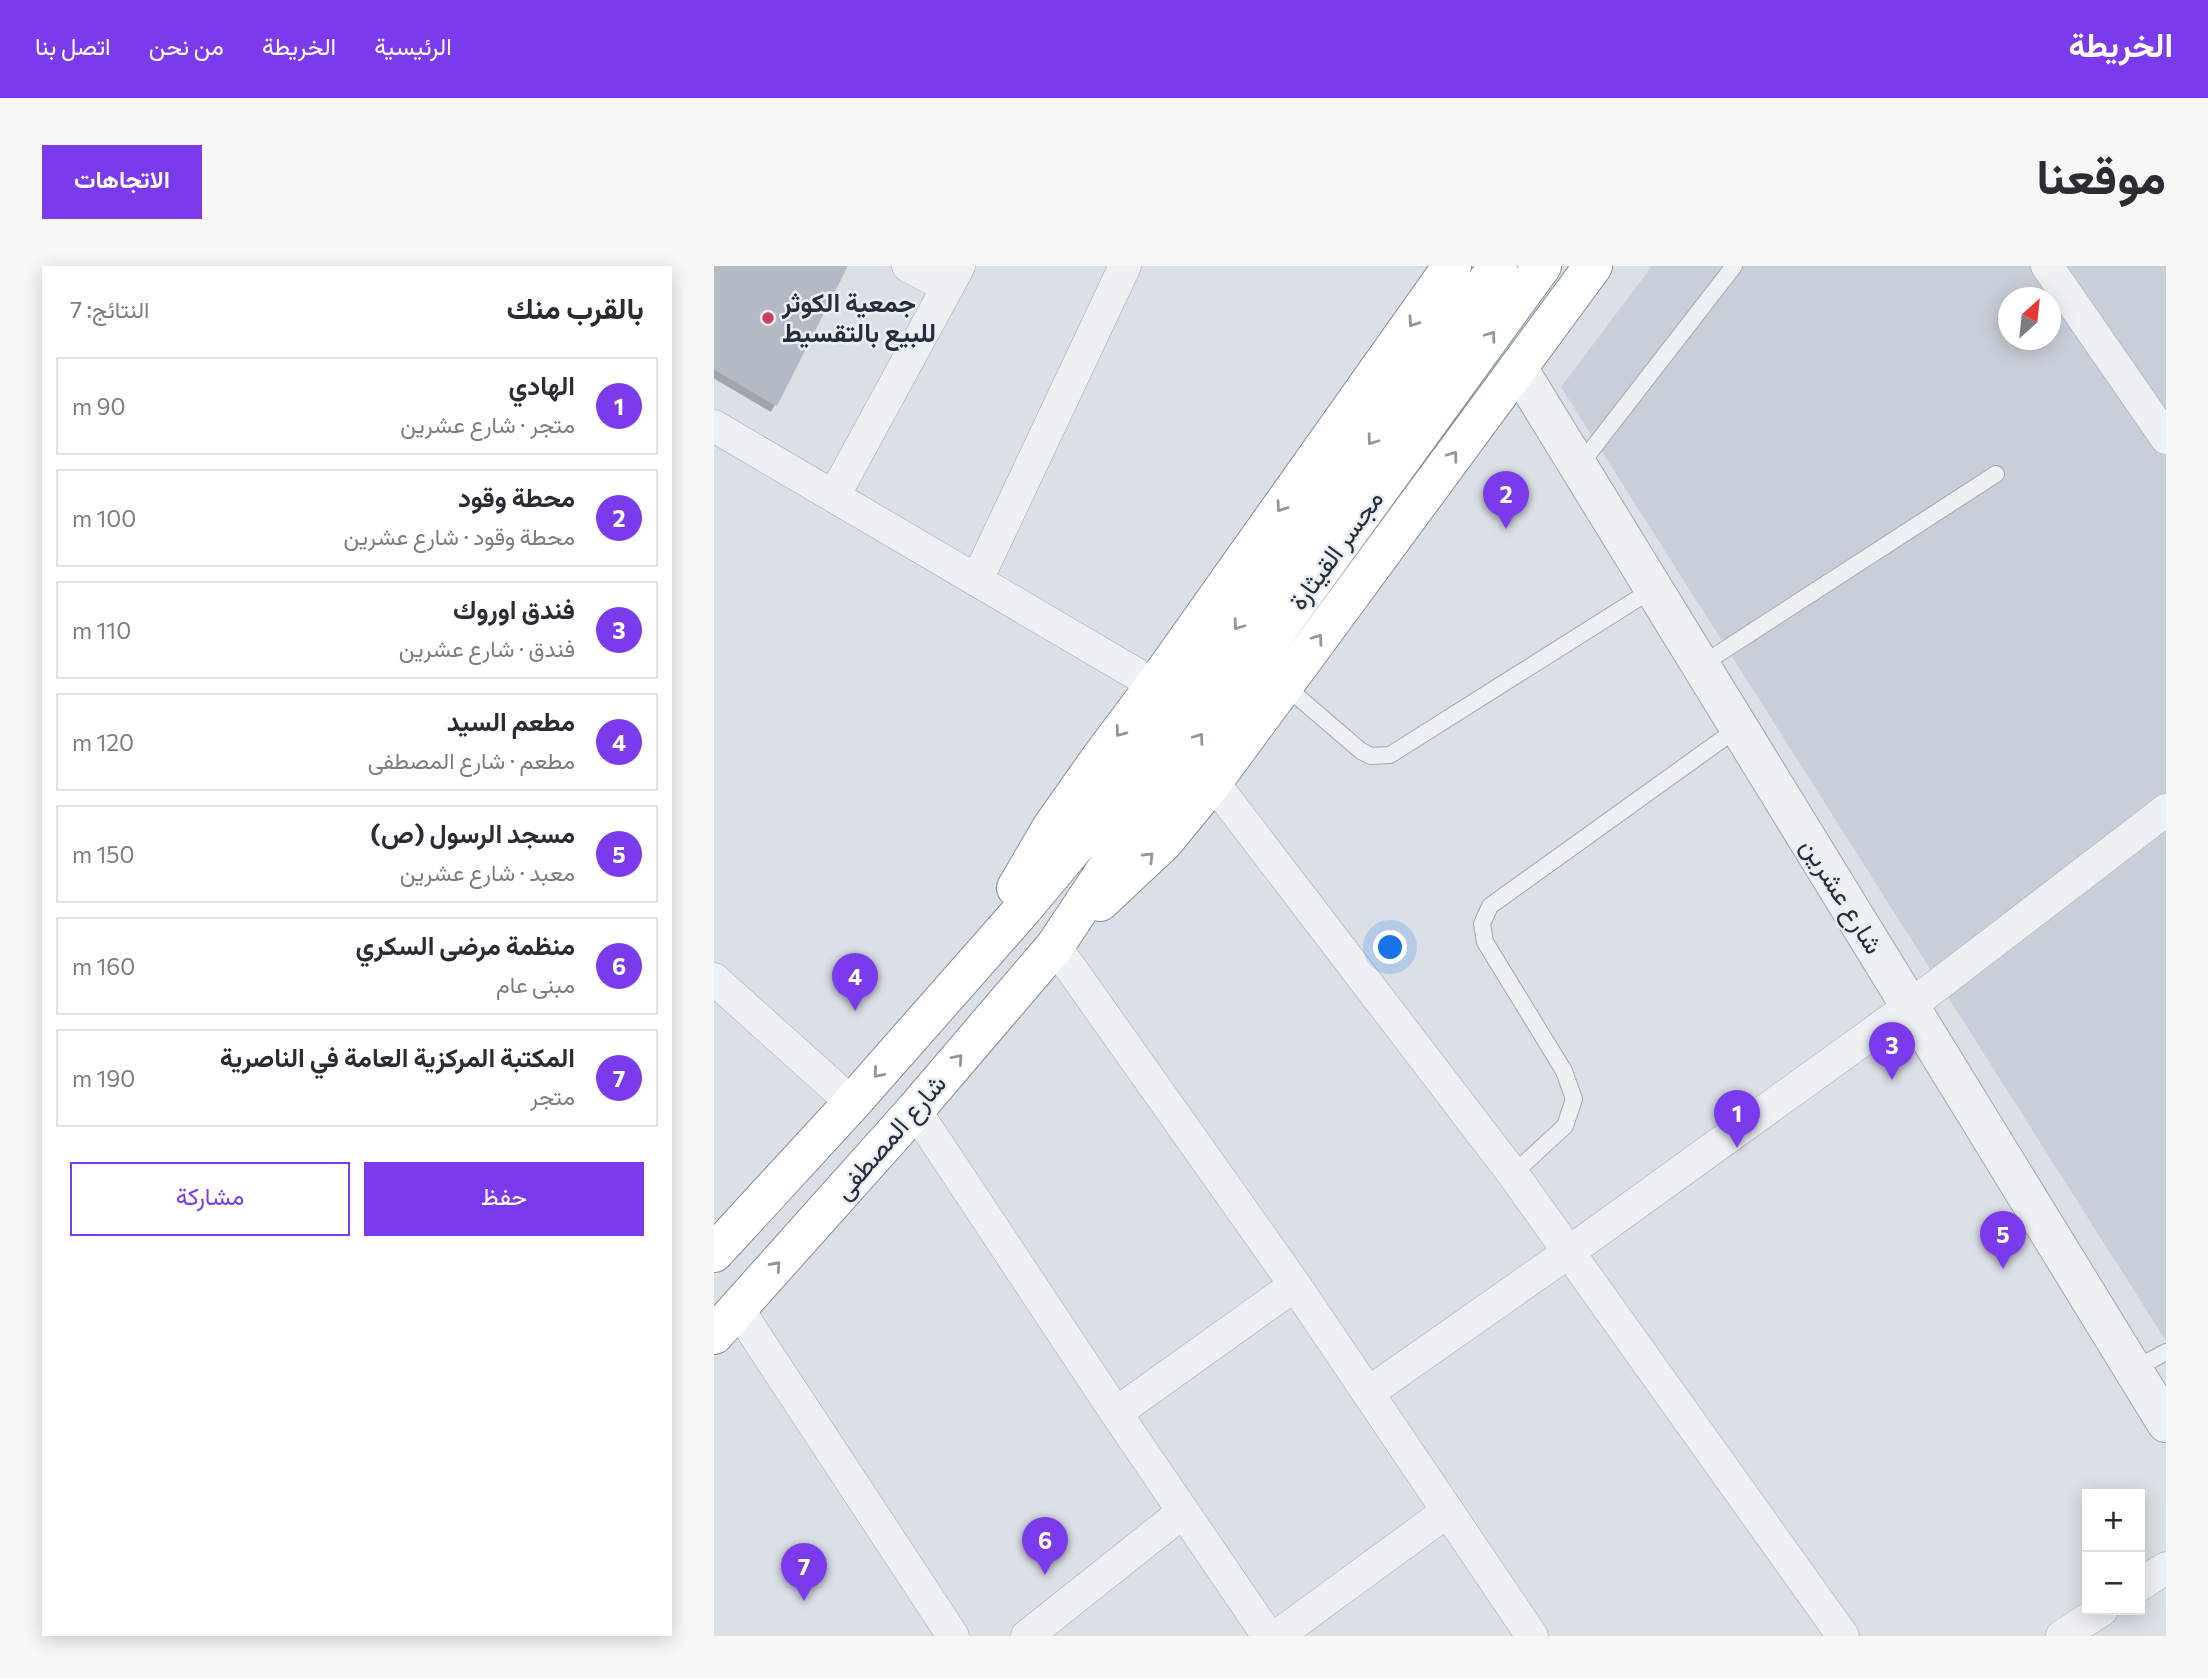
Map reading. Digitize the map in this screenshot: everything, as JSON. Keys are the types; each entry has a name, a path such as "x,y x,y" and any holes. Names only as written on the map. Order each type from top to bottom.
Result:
{"highway":[{"name":"مجسر القيثارة","path":"1116,823 1498,266"},
{"name":"مجسر القيثارة","path":"1116,823 1542,266"},
{"path":"1058,941 1163,843 1213,782 1593,266"},
{"path":"939,1003 1014,892 1051,828 1450,267"},
{"path":"1058,941 1116,823"},
{"path":"939,1003 1022,910 1116,823"},
{"name":"شارع المصطفى","path":"726,1322 915,1110 1058,941"},
{"name":"شارع المصطفى","path":"714,1253 939,1003"}],"street":[{"path":"834,496 954,276 908,266"},
{"path":"977,580 1125,266"},
{"path":"2047,266 2166,438"},
{"name":"شارع عشرين","path":"1518,369 2166,1423"},
{"path":"714,426 1155,685"},
{"path":"1213,782 1513,1174 1843,1636"},
{"path":"1368,1393 1910,1006 2166,810"},
{"path":"1058,941 1296,1285 1532,1636"},
{"path":"714,979 852,1102"},
{"path":"915,1110 1268,1636"},
{"path":"1116,1413 1296,1285"},
{"path":"726,1322 953,1636"},
{"path":"1277,1636 1448,1511"},
{"path":"1027,1636 1184,1512"},
{"path":"2145,1582 2166,1568"},
{"path":"2062,1636 2094,1615"}],"lane":[{"path":"1578,467 1734,266"},
{"path":"1700,665 1996,474"},
{"path":"1284,685 1361,751 1371,756 1390,755 1653,589"},
{"path":"1513,1174 1564,1126 1574,1100 1564,1071 1485,942 1482,924 1490,906 1738,727"},
{"path":"2133,1370 2166,1352"}],"shaded area":[{"path":"1652,266 2166,266 2166,1341 1561,387"}],"building":[{"name":"جمعية الكوثر للبيع بالتقسيط","path":"714,266 848,266 777,406 714,369"}],"place":[{"name":"جمعية الكوثر للبيع بالتقسيط","path":"768,318"},
{"name":"محطة وقود","path":"1506,529"},
{"name":"مطعم السيد","path":"855,1011"},
{"name":"فندق اوروك","path":"1892,1080"},
{"name":"الهادي","path":"1737,1148"},
{"name":"مسجد الرسول (ص)","path":"2003,1269"},
{"name":"منظمة مرضى السكري","path":"1045,1575"},
{"name":"المكتبة المركزية العامة في الناصرية","path":"804,1601"}]}
